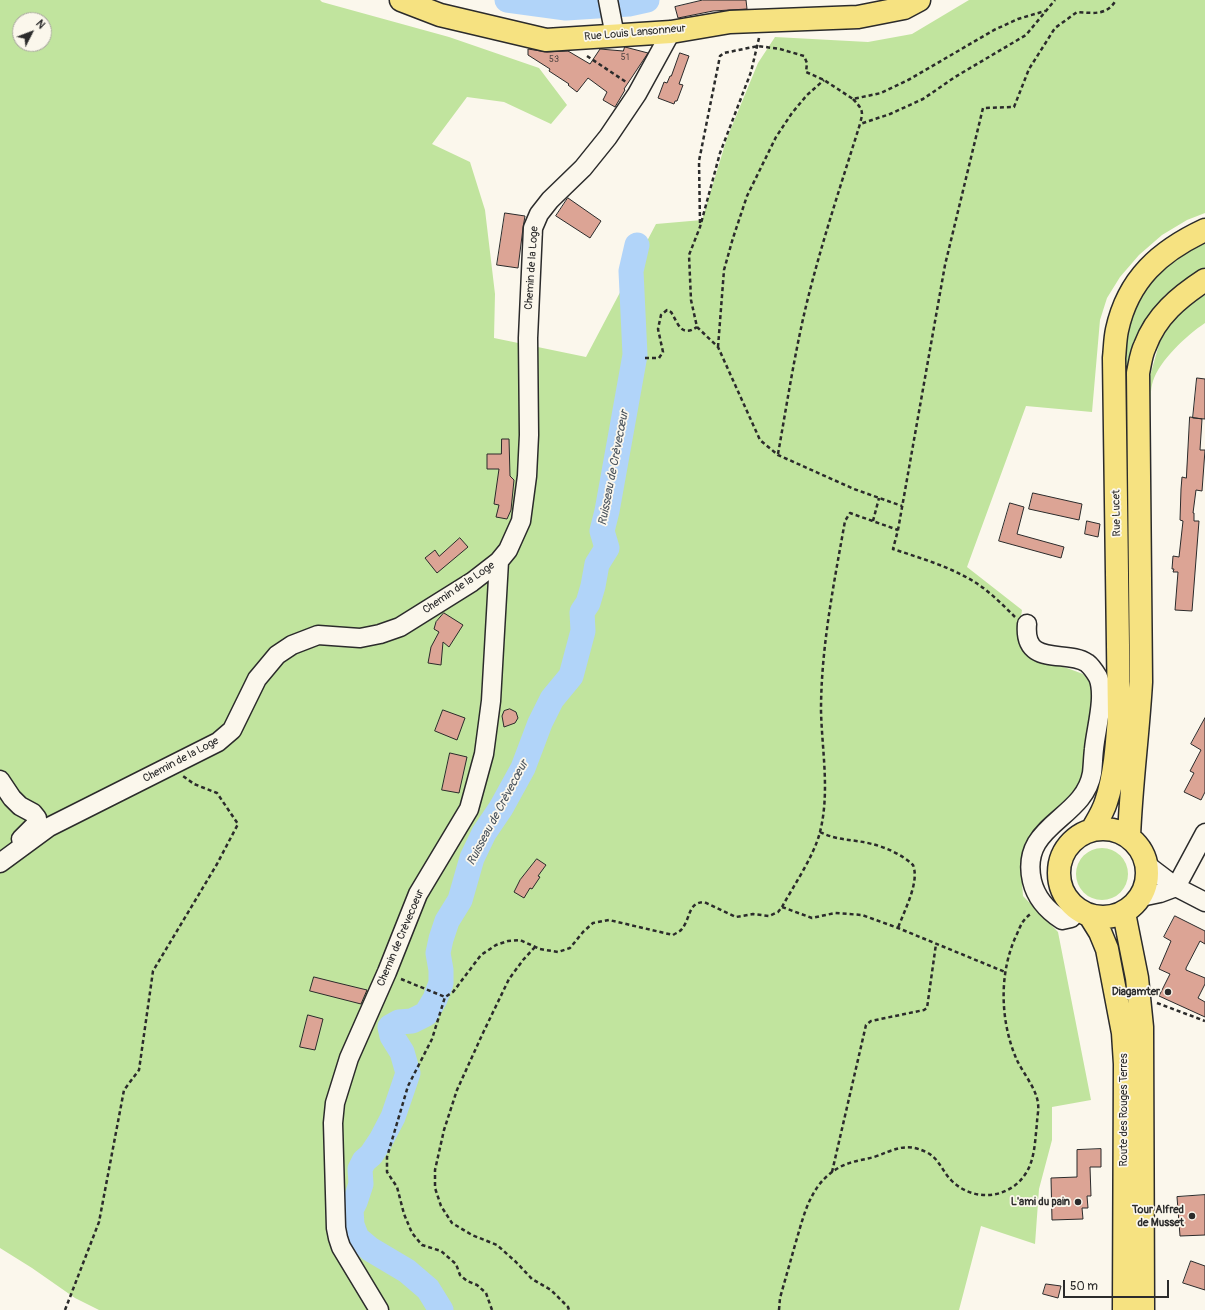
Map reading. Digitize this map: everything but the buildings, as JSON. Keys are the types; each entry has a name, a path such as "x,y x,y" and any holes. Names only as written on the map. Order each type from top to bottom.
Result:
{"main road":[{"name":"Rue Louis Lansonneur","path":"402,0 440,15 546,40 671,32 730,22 858,17 904,8 919,0"},
{"name":"Rue Lucet","path":"1092,830 1106,804 1109,792 1116,749 1119,717 1114,358 1117,331 1123,309 1132,290 1141,277 1153,264 1172,248 1205,230"},
{"name":"Rue Lucet","path":"1129,837 1131,789 1141,682 1138,373 1144,346 1155,326 1167,310 1184,294 1205,280"},
{"path":"1105,828 1118,831 1129,837 1141,849 1147,865 1148,876 1146,887 1141,897 1134,906 1124,913 1113,917 1102,918 1084,913 1068,900 1061,887 1059,872 1061,858 1068,845 1079,836 1092,830 1105,828"},
{"name":"Route des Rouges Terres","path":"1084,913 1100,932 1107,949 1123,1032 1125,1064 1124,1310"},
{"name":"Route des Rouges Terres","path":"1124,913 1137,978 1142,1027 1143,1310"}],"street":[{"path":"609,7 615,36"},
{"name":"Chemin de la Loge","path":"5,858 49,827 218,742 232,730 257,680 277,655 292,645 318,636 360,638 380,634 400,627 472,582 499,561 508,550 520,521 528,476 528,338 533,228 539,214 550,200 587,163 608,137 639,90 671,32"},
{"name":"Chemin de Crèvecoeur","path":"379,1310 341,1247 338,1238 336,1228 333,1123 335,1103 349,1058 387,972 418,894 469,809 484,754 491,701 499,561"},
{"path":"1027,628 1027,638 1031,645 1037,650 1045,654 1077,659 1086,662 1098,677 1100,687 1099,710 1092,773 1089,784 1085,793 1078,801 1044,832 1034,848 1030,865 1032,884 1044,905 1062,920 1084,913"},
{"path":"0,780 12,798 20,806 33,813 37,818 37,823 5,858"},
{"path":"1141,897 1176,887 1205,832"},
{"path":"1147,865 1176,887 1205,902"}],"path":[{"path":"860,124 890,114 922,99 955,77 1026,35 1055,0"},
{"path":"1027,628 992,595 973,581 946,568 893,549 898,530 945,265 955,218 983,108 1014,107 1029,69 1055,28 1077,12 1098,14 1112,7 1116,0"},
{"path":"853,99 880,93 910,79 994,30 1018,19 1045,11"},
{"path":"562,39 639,90"},
{"path":"758,46 748,79 720,152 700,227 690,255 691,300 697,327 718,347 760,440 778,455 854,489 902,506"},
{"path":"700,227 699,161 720,56 724,53 758,46 780,49 804,56 807,63 806,72 839,88 853,99 861,108 863,114 820,257 792,368 778,455"},
{"path":"718,347 724,270 732,238 748,196 776,138 792,113 807,94 824,80"},
{"path":"645,358 659,358 663,352 658,329 661,315 667,310 671,312 679,326 686,331 690,332 697,327"},
{"path":"873,521 879,498"},
{"path":"492,1310 486,1293 477,1285 467,1281 460,1275 456,1264 441,1251 422,1246 412,1233 404,1214 397,1187 387,1172 387,1157 408,1086 432,1039 445,997 453,992 481,955 496,945 520,940 535,947 558,952 570,948 583,932 593,923 609,920 673,935 680,931 693,906 699,902 704,902 736,917 753,914 769,916 778,912 813,852 820,832 825,793 821,710 824,660 833,589 845,521 850,513 898,530"},
{"path":"65,1310 99,1222 124,1090 139,1070 153,971 217,864 238,824 217,793 194,784 169,767"},
{"path":"820,832 831,837 872,844 894,853 913,865 915,875 913,888 898,928"},
{"path":"779,1310 780,1298 808,1203 818,1185 832,1172 851,1162 869,1158 896,1148 907,1147 918,1149 932,1155 937,1159 951,1180 963,1190 978,1195 991,1196 1002,1193 1011,1189 1023,1178 1030,1167 1033,1156 1038,1104 1035,1094 1017,1059 1006,1027 1004,992 1005,972 1010,948 1023,919 1044,905"},
{"path":"782,907 812,918 835,913 862,915 898,928 1005,972"},
{"path":"832,1172 866,1025 871,1021 924,1010 927,1008 936,944"},
{"path":"535,947 509,979 457,1090 444,1130 435,1170 435,1188 441,1206 452,1223 472,1235 496,1245 516,1262 532,1279 551,1290 568,1307 569,1310"},
{"path":"387,972 445,997"},
{"path":"1138,998 1160,1004 1205,1021"}],"green space":[{"path":"0,0 320,0 322,2 449,37 539,68 567,105 551,124 504,102 467,97 432,144 470,162 485,210 495,294 494,338 586,357 656,224 702,220 727,138 758,63 775,37 868,42 912,34 969,0 1205,0 1205,213 1187,220 1162,235 1139,255 1120,277 1107,298 1100,320 1092,412 1026,406 967,567 1022,610 1018,638 1021,648 1026,655 1036,660 1083,674 1091,684 1094,699 1080,787 1025,843 1021,869 1023,896 1058,932 1091,1100 1052,1107 1052,1140 1039,1189 1035,1244 981,1226 959,1310 99,1310 75,1298 0,1248"},
{"path":"1205,241 1205,267 1190,276 1165,295 1151,314 1131,359 1127,381 1125,381 1125,344 1128,326 1134,310 1142,296 1152,282 1163,271 1190,250"},
{"path":"1205,295 1205,323 1182,341 1161,365 1152,384 1150,410 1150,376 1160,341 1173,320 1184,308"},
{"path":"1097,848 1107,848 1121,855 1128,869 1128,879 1121,893 1107,900 1097,900 1087,896 1080,889 1076,879 1076,869 1080,859 1087,852"}],"waterway":[{"path":"507,0 566,8 629,4 647,0"},
{"name":"Ruisseau de Crèvecœur","path":"441,1310 428,1289 407,1271 370,1249 357,1238 352,1225 351,1210 361,1184 360,1169 364,1161 371,1155 381,1140 393,1117 408,1073 402,1052 392,1036 390,1027 399,1022 412,1021 426,1014 435,999 441,983 441,970 438,953 441,939 447,921 460,900 472,858 484,833 501,808 523,768 540,723 552,699 571,676 583,631 582,612 588,603 597,564 607,548 602,531 607,511 635,355 631,271 637,245"}],"place":[{"name":"Diagamter","path":"1168,992"},
{"name":"L'ami du pain","path":"1078,1202"},
{"name":"Tour Alfred de Musset","path":"1192,1216"}]}
